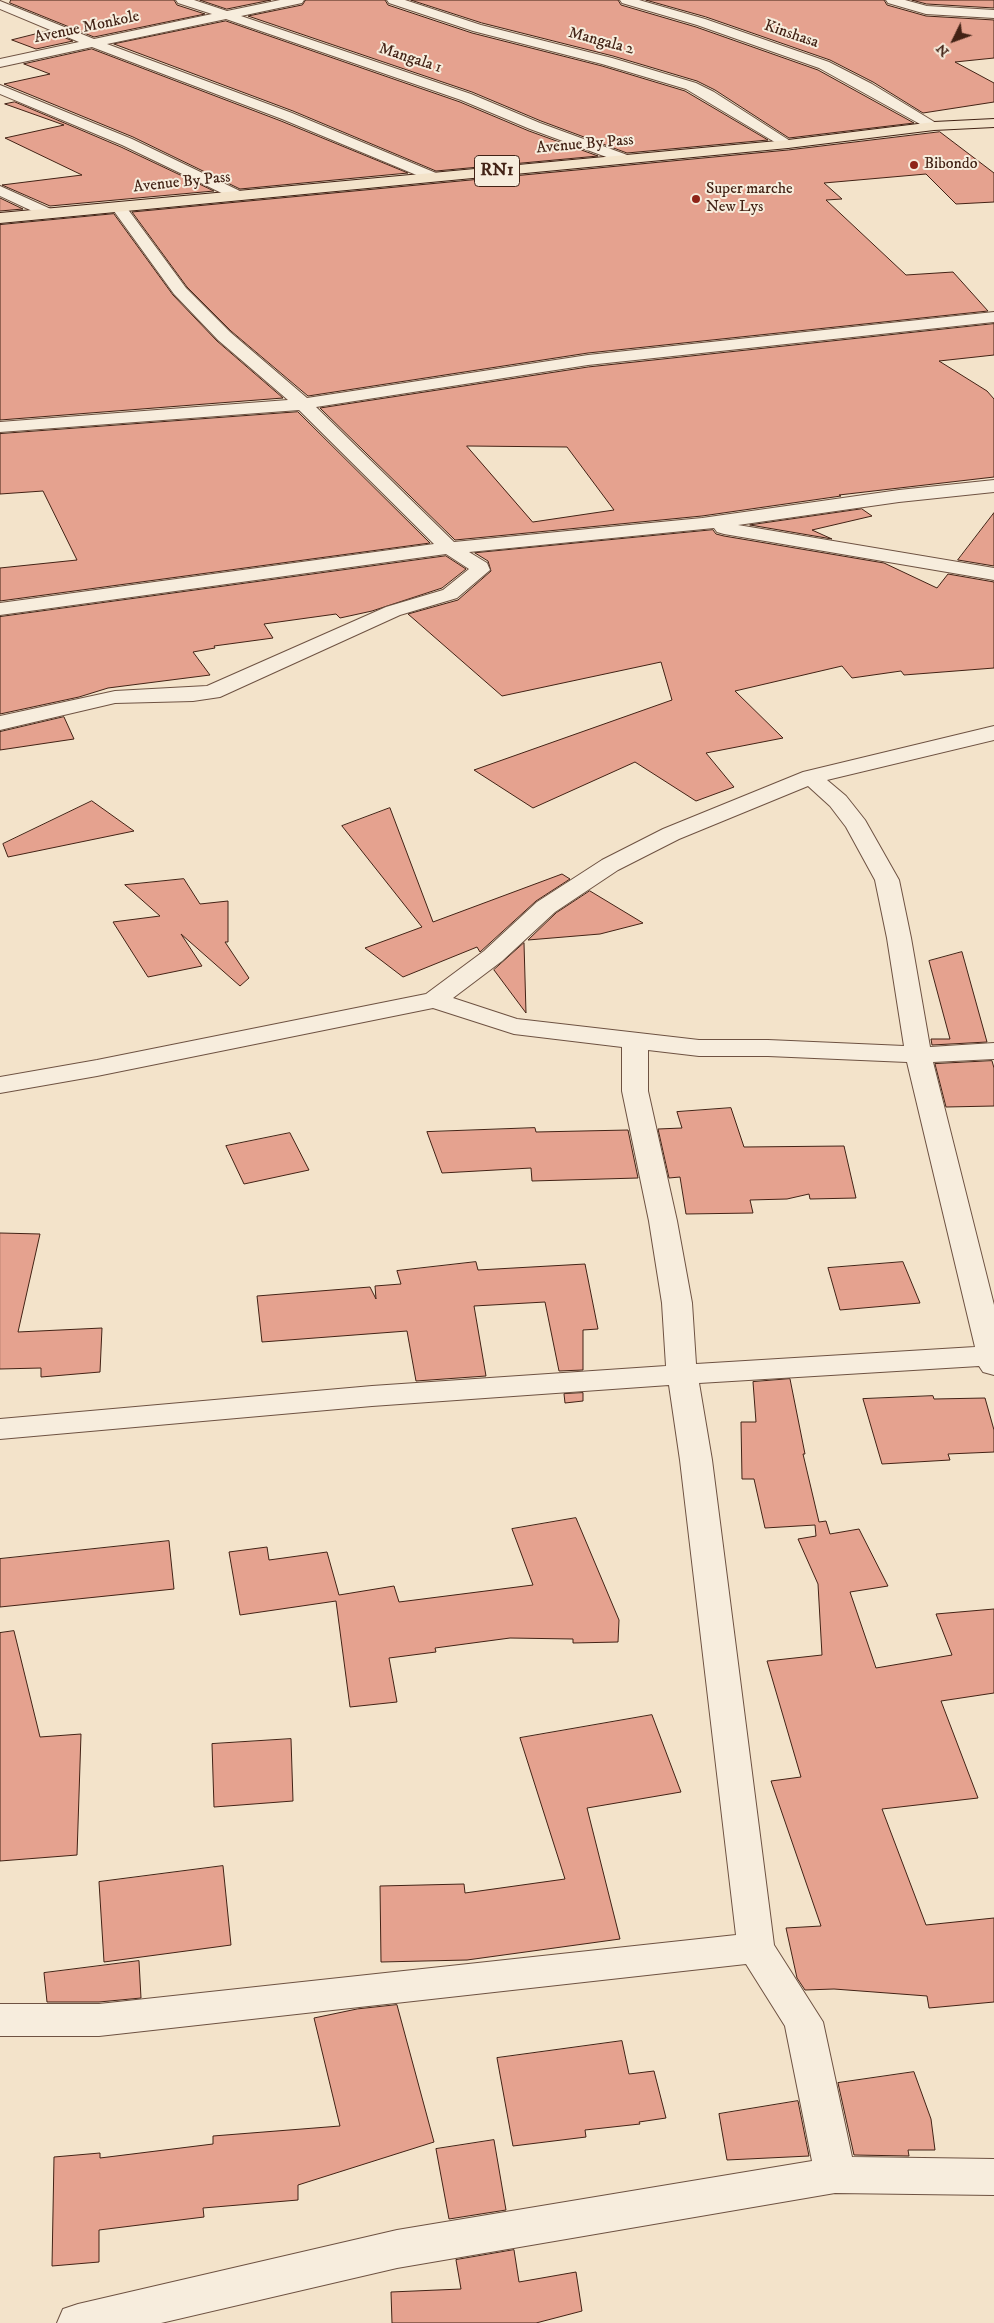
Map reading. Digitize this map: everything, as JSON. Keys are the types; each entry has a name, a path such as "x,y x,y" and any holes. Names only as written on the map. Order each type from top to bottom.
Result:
{"highway":[{"name":"Avenue By Pass","path":"0,218 431,176 788,144 934,126 994,123"}],"street":[{"name":"Mangala 1","path":"182,0 466,96 535,126 625,159"},
{"name":"Avenue Monkole","path":"0,63 298,0"},
{"name":"Mangala 2","path":"393,0 477,28 607,61 691,86 709,95 788,144"},
{"name":"Kinshasa","path":"626,0 701,22 824,65 867,87 934,126"},
{"path":"892,0 926,10 994,14"},
{"path":"0,5 92,43 287,116 431,176"},
{"path":"0,89 127,142 237,195"},
{"path":"0,190 48,213"},
{"path":"0,723 115,697 192,695 212,692 393,611 450,594 480,570 480,567 449,548 304,404 224,336 180,291 119,207"},
{"path":"0,427 304,404 588,360 994,316"},
{"path":"0,609 449,548 702,524 899,496 994,486"},
{"path":"702,524 994,574"},
{"path":"0,1084 106,1066 434,1000 493,956 546,907 610,865 671,834 810,777 994,733"},
{"path":"0,1429 492,1387 682,1373 993,1359 918,1055 904,964 887,880 857,824 838,801 810,777"},
{"path":"434,1000 514,1026 699,1048 768,1048 918,1055 994,1051"},
{"path":"635,1040 635,1091 664,1221 677,1303 682,1373 696,1460 756,1948 804,2022 835,2175"},
{"path":"0,2020 99,2020 756,1948"},
{"path":"78,2323 397,2249 835,2175 994,2177"}],"building":[{"path":"11,0 174,0 177,5 205,14 94,37 10,3"},
{"path":"200,0 271,0 227,9"},
{"path":"306,0 385,0 388,5 472,33 602,66 685,91 768,140 627,153 541,121 472,92 248,16 302,5"},
{"path":"411,0 618,0 621,5 696,27 818,70 914,123 789,138 715,90 697,81 613,56 482,23"},
{"path":"646,0 884,0 887,5 926,16 994,20 994,58 955,62 994,83 994,102 923,113 873,82 830,60 706,17"},
{"path":"912,0 994,0 994,8 927,4"},
{"path":"226,21 460,102 529,131 598,156 436,171 293,111 114,44"},
{"path":"48,31 73,41 36,49 12,40"},
{"path":"92,49 281,121 408,173 240,189 133,137 4,84 50,74 24,64"},
{"path":"15,102 121,147 214,191 50,206 2,185 82,175 5,138 64,125 5,104"},
{"path":"940,132 994,173 994,202 956,204 926,174 824,183 842,199 826,200 906,275 953,272 988,311 588,353 308,396 231,331 187,287 132,212 788,150"},
{"path":"0,198 23,209 0,211"},
{"path":"114,214 173,295 217,341 283,398 0,420 0,225"},
{"path":"994,324 994,355 939,361 987,391 994,399 994,477 839,495 841,496 702,516 455,540 320,408 588,367","holes":["467,446 567,447 614,510 533,522"]},
{"path":"298,412 430,543 0,601 0,568 77,560 43,491 0,494 0,434"},
{"path":"862,509 872,516 812,530 832,539 750,525"},
{"path":"994,513 994,566 958,560"},
{"path":"713,530 716,534 724,536 884,563 937,588 948,574 994,582 994,668 904,675 901,671 852,678 842,666 735,691 783,738 706,753 734,787 696,801 635,762 533,808 474,770 672,700 661,662 502,696 408,614 458,600 491,571 488,561 475,553"},
{"path":"446,556 466,569 442,588 372,611 340,618 336,614 264,624 273,638 214,646 215,648 193,652 210,675 108,688 79,697 0,714 0,617"},
{"path":"64,717 74,739 0,750 0,732"},
{"path":"92,801 134,831 8,857 3,844"},
{"path":"390,808 433,922 562,874 570,879 536,901 480,952 477,947 403,977 365,948 422,927 342,826"},
{"path":"184,879 200,904 228,901 228,942 225,942 249,978 240,986 181,934 202,966 148,977 113,922 160,916 125,885"},
{"path":"590,891 643,923 600,934 528,940 556,913"},
{"path":"524,943 526,1013 494,970"},
{"path":"962,952 987,1042 932,1045 931,1039 950,1039 929,961"},
{"path":"992,1061 994,1068 994,1106 946,1107 935,1064"},
{"path":"731,1108 744,1147 844,1146 856,1198 810,1199 809,1194 787,1199 750,1200 753,1213 686,1214 680,1177 669,1178 658,1129 682,1128 677,1112"},
{"path":"535,1128 536,1132 628,1130 638,1178 532,1181 531,1168 442,1173 427,1132"},
{"path":"290,1133 309,1170 244,1184 226,1146"},
{"path":"0,1233 40,1234 18,1332 102,1328 100,1372 41,1377 41,1368 0,1369"},
{"path":"476,1262 478,1270 585,1264 598,1329 583,1330 583,1370 559,1371 545,1302 474,1306 486,1376 416,1381 407,1331 262,1342 257,1296 370,1287 376,1299 375,1286 401,1284 397,1271"},
{"path":"903,1262 920,1303 840,1310 828,1268"},
{"path":"790,1379 805,1454 803,1454 819,1522 826,1521 830,1534 859,1529 888,1586 850,1592 876,1668 952,1655 936,1614 994,1609 994,1693 941,1701 978,1798 882,1809 926,1925 994,1918 994,2002 929,2008 927,1996 834,1989 805,1990 797,1978 786,1928 821,1926 771,1781 801,1777 767,1661 822,1655 818,1584 798,1539 816,1536 815,1525 765,1528 754,1479 742,1479 741,1422 756,1422 753,1382"},
{"path":"583,1393 583,1401 565,1403 564,1394"},
{"path":"933,1396 934,1399 985,1398 994,1430 994,1452 948,1454 950,1460 882,1464 863,1399"},
{"path":"576,1518 619,1620 618,1642 573,1643 573,1639 510,1638 435,1648 436,1652 389,1658 397,1702 350,1707 336,1601 240,1615 229,1552 267,1547 269,1560 327,1552 339,1595 394,1586 399,1602 533,1585 512,1529"},
{"path":"169,1541 174,1589 0,1607 0,1559"},
{"path":"14,1631 40,1737 81,1734 77,1855 0,1861 0,1633"},
{"path":"652,1715 681,1792 587,1808 620,1939 467,1960 381,1962 380,1886 464,1884 465,1893 565,1879 520,1738"},
{"path":"291,1739 293,1801 214,1807 212,1744"},
{"path":"223,1866 231,1945 104,1962 99,1882"},
{"path":"139,1961 141,1998 99,2002 47,2002 44,1973"},
{"path":"397,2005 434,2142 298,2185 298,2200 203,2208 204,2217 99,2230 99,2262 52,2266 54,2157 100,2153 100,2158 213,2144 213,2136 340,2126 314,2018 357,2009"},
{"path":"622,2041 629,2074 654,2071 666,2118 639,2122 640,2124 585,2130 586,2137 513,2146 497,2058"},
{"path":"914,2072 931,2119 935,2150 908,2150 909,2156 854,2155 838,2083"},
{"path":"798,2101 809,2156 727,2160 719,2114"},
{"path":"494,2140 506,2210 449,2219 436,2149"},
{"path":"514,2250 519,2282 576,2272 582,2311 536,2323 392,2323 391,2292 461,2289 456,2260"}],"place":[{"name":"Bibondo","path":"914,165"},
{"name":"Super marche New Lys","path":"696,199"}]}
